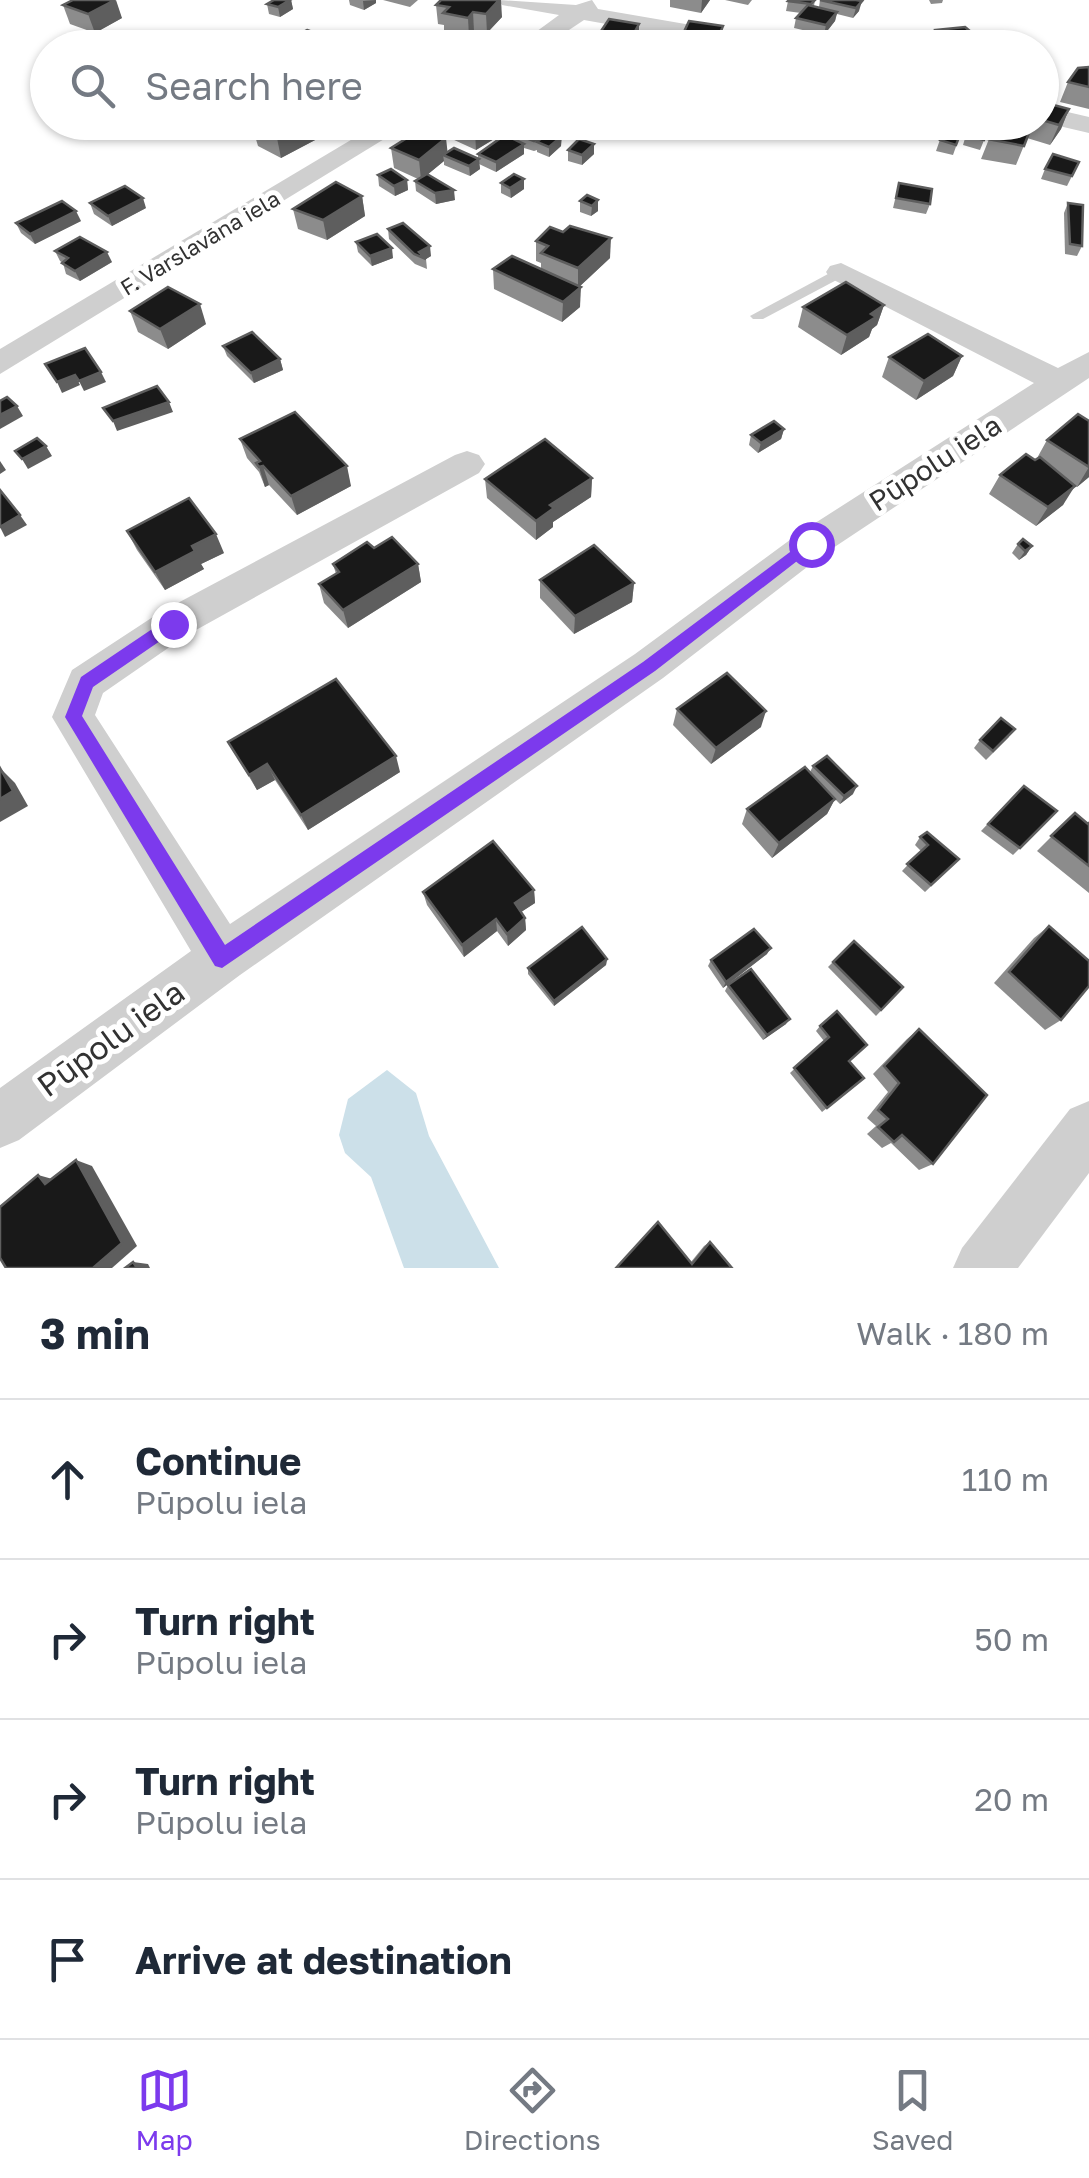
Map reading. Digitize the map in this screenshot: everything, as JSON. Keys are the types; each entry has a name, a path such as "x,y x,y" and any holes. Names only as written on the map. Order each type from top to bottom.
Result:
{"street":[{"path":"510,0 588,6 700,30"},
{"path":"552,30 588,6"},
{"path":"1059,118 1089,125"},
{"name":"F. Varslavāna iela","path":"0,362 370,140"},
{"name":"Pūpolu iela","path":"842,272 1074,373"},
{"name":"Pūpolu iela","path":"0,1120 222,958 649,666 811,544 1074,373"},
{"path":"222,958 74,717 87,682 173,624 312,552 467,464"},
{"path":"982,1268 1089,1128"}],"lane":[{"name":"Pūpolu iela","path":"758,316 842,272"}],"water":[{"path":"387,1070 416,1093 429,1136 499,1268 404,1268 371,1177 345,1153 339,1135 348,1099"}],"building":[{"path":"73,0 115,0 88,14 63,5"},
{"path":"290,0 278,7 267,4"},
{"path":"441,0 499,0 486,14 473,12 468,18 443,13 449,7 436,5"},
{"path":"789,0 815,0 811,4"},
{"path":"820,0 856,0 862,1 856,8"},
{"path":"808,5 837,12 826,25 796,18"},
{"path":"609,19 639,24 636,30 602,30"},
{"path":"689,21 723,26 721,30 685,30"},
{"path":"1089,67 1089,87 1068,82 1078,68"},
{"path":"1059,106 1069,109 1059,125"},
{"path":"404,140 444,140 419,160 391,148"},
{"path":"498,140 524,144 496,162 478,154"},
{"path":"539,140 557,140 549,147 537,142"},
{"path":"578,140 594,144 582,155 568,150"},
{"path":"993,140 1026,140 1024,146"},
{"path":"454,148 479,159 469,166 443,155"},
{"path":"1053,154 1079,162 1072,176 1045,169"},
{"path":"391,169 407,180 394,186 378,175"},
{"path":"427,174 454,190 435,193 415,181"},
{"path":"514,174 524,179 510,188 501,183"},
{"path":"336,182 362,196 323,220 293,209"},
{"path":"899,183 932,189 930,204 896,198"},
{"path":"125,186 143,198 108,216 90,203"},
{"path":"587,195 598,200 592,206 580,201"},
{"path":"62,201 76,211 30,234 16,223"},
{"path":"1068,203 1083,205 1082,246 1070,244"},
{"path":"403,223 430,246 419,252 426,259 414,254 388,229"},
{"path":"570,226 611,238 578,268 541,253 548,246 536,241 550,227 563,232"},
{"path":"377,234 392,248 370,256 356,242"},
{"path":"80,237 107,252 75,271 62,263 68,258 55,251"},
{"path":"512,256 581,287 563,302 493,269"},
{"path":"846,282 884,305 871,314 876,317 847,335 803,307"},
{"path":"168,287 200,304 160,329 130,311"},
{"path":"252,332 280,359 251,373 223,346"},
{"path":"928,334 962,356 924,381 889,357"},
{"path":"85,348 101,372 79,381 75,375 57,382 45,364"},
{"path":"157,386 169,402 113,421 103,408"},
{"path":"7,397 17,406 0,415 0,401"},
{"path":"295,412 347,466 291,496 263,466 259,467 256,463 260,461 240,439"},
{"path":"1078,414 1089,421 1089,467 1047,440"},
{"path":"774,421 784,429 761,443 751,435"},
{"path":"37,438 46,446 22,459 15,451"},
{"path":"545,439 592,478 550,505 554,508 536,521 485,479"},
{"path":"1026,454 1035,460 1040,457 1075,486 1048,507 1000,475"},
{"path":"0,490 20,515 0,527"},
{"path":"189,498 216,534 192,546 195,551 155,572 127,531"},
{"path":"392,537 418,564 343,610 319,584 339,572 333,564 367,542 374,548"},
{"path":"1023,539 1032,546 1025,551 1018,544"},
{"path":"594,545 634,583 575,616 540,580"},
{"path":"727,673 766,711 716,748 677,709"},
{"path":"336,679 396,756 301,815 267,764 249,775 228,742"},
{"path":"1001,718 1015,729 993,751 980,740"},
{"path":"827,756 857,786 844,796 813,766"},
{"path":"805,767 835,799 779,843 747,809"},
{"path":"0,768 13,791 0,799"},
{"path":"1024,786 1057,811 1020,848 988,824"},
{"path":"1075,813 1089,823 1089,866 1051,836"},
{"path":"927,832 959,859 931,885 907,864 928,845 920,837"},
{"path":"493,841 534,890 515,903 525,918 507,934 496,919 462,945 423,892"},
{"path":"1049,926 1089,961 1089,986 1061,1020 1009,972"},
{"path":"582,927 607,959 554,1001 528,968"},
{"path":"754,929 771,948 726,982 711,960"},
{"path":"854,941 903,987 881,1010 833,962"},
{"path":"751,969 790,1019 767,1035 728,985"},
{"path":"837,1011 867,1045 849,1061 864,1078 827,1108 794,1068 829,1037 820,1026"},
{"path":"919,1029 987,1095 933,1164 902,1135 894,1142 878,1127 888,1119 878,1110 899,1083 884,1066"},
{"path":"76,1160 122,1243 93,1268 6,1268 0,1258 0,1207 38,1175 45,1184"},
{"path":"658,1222 692,1264 710,1242 732,1268 616,1268"}],"route":[{"path":"173,624 87,682 74,717 222,958 649,666 811,544"}]}
